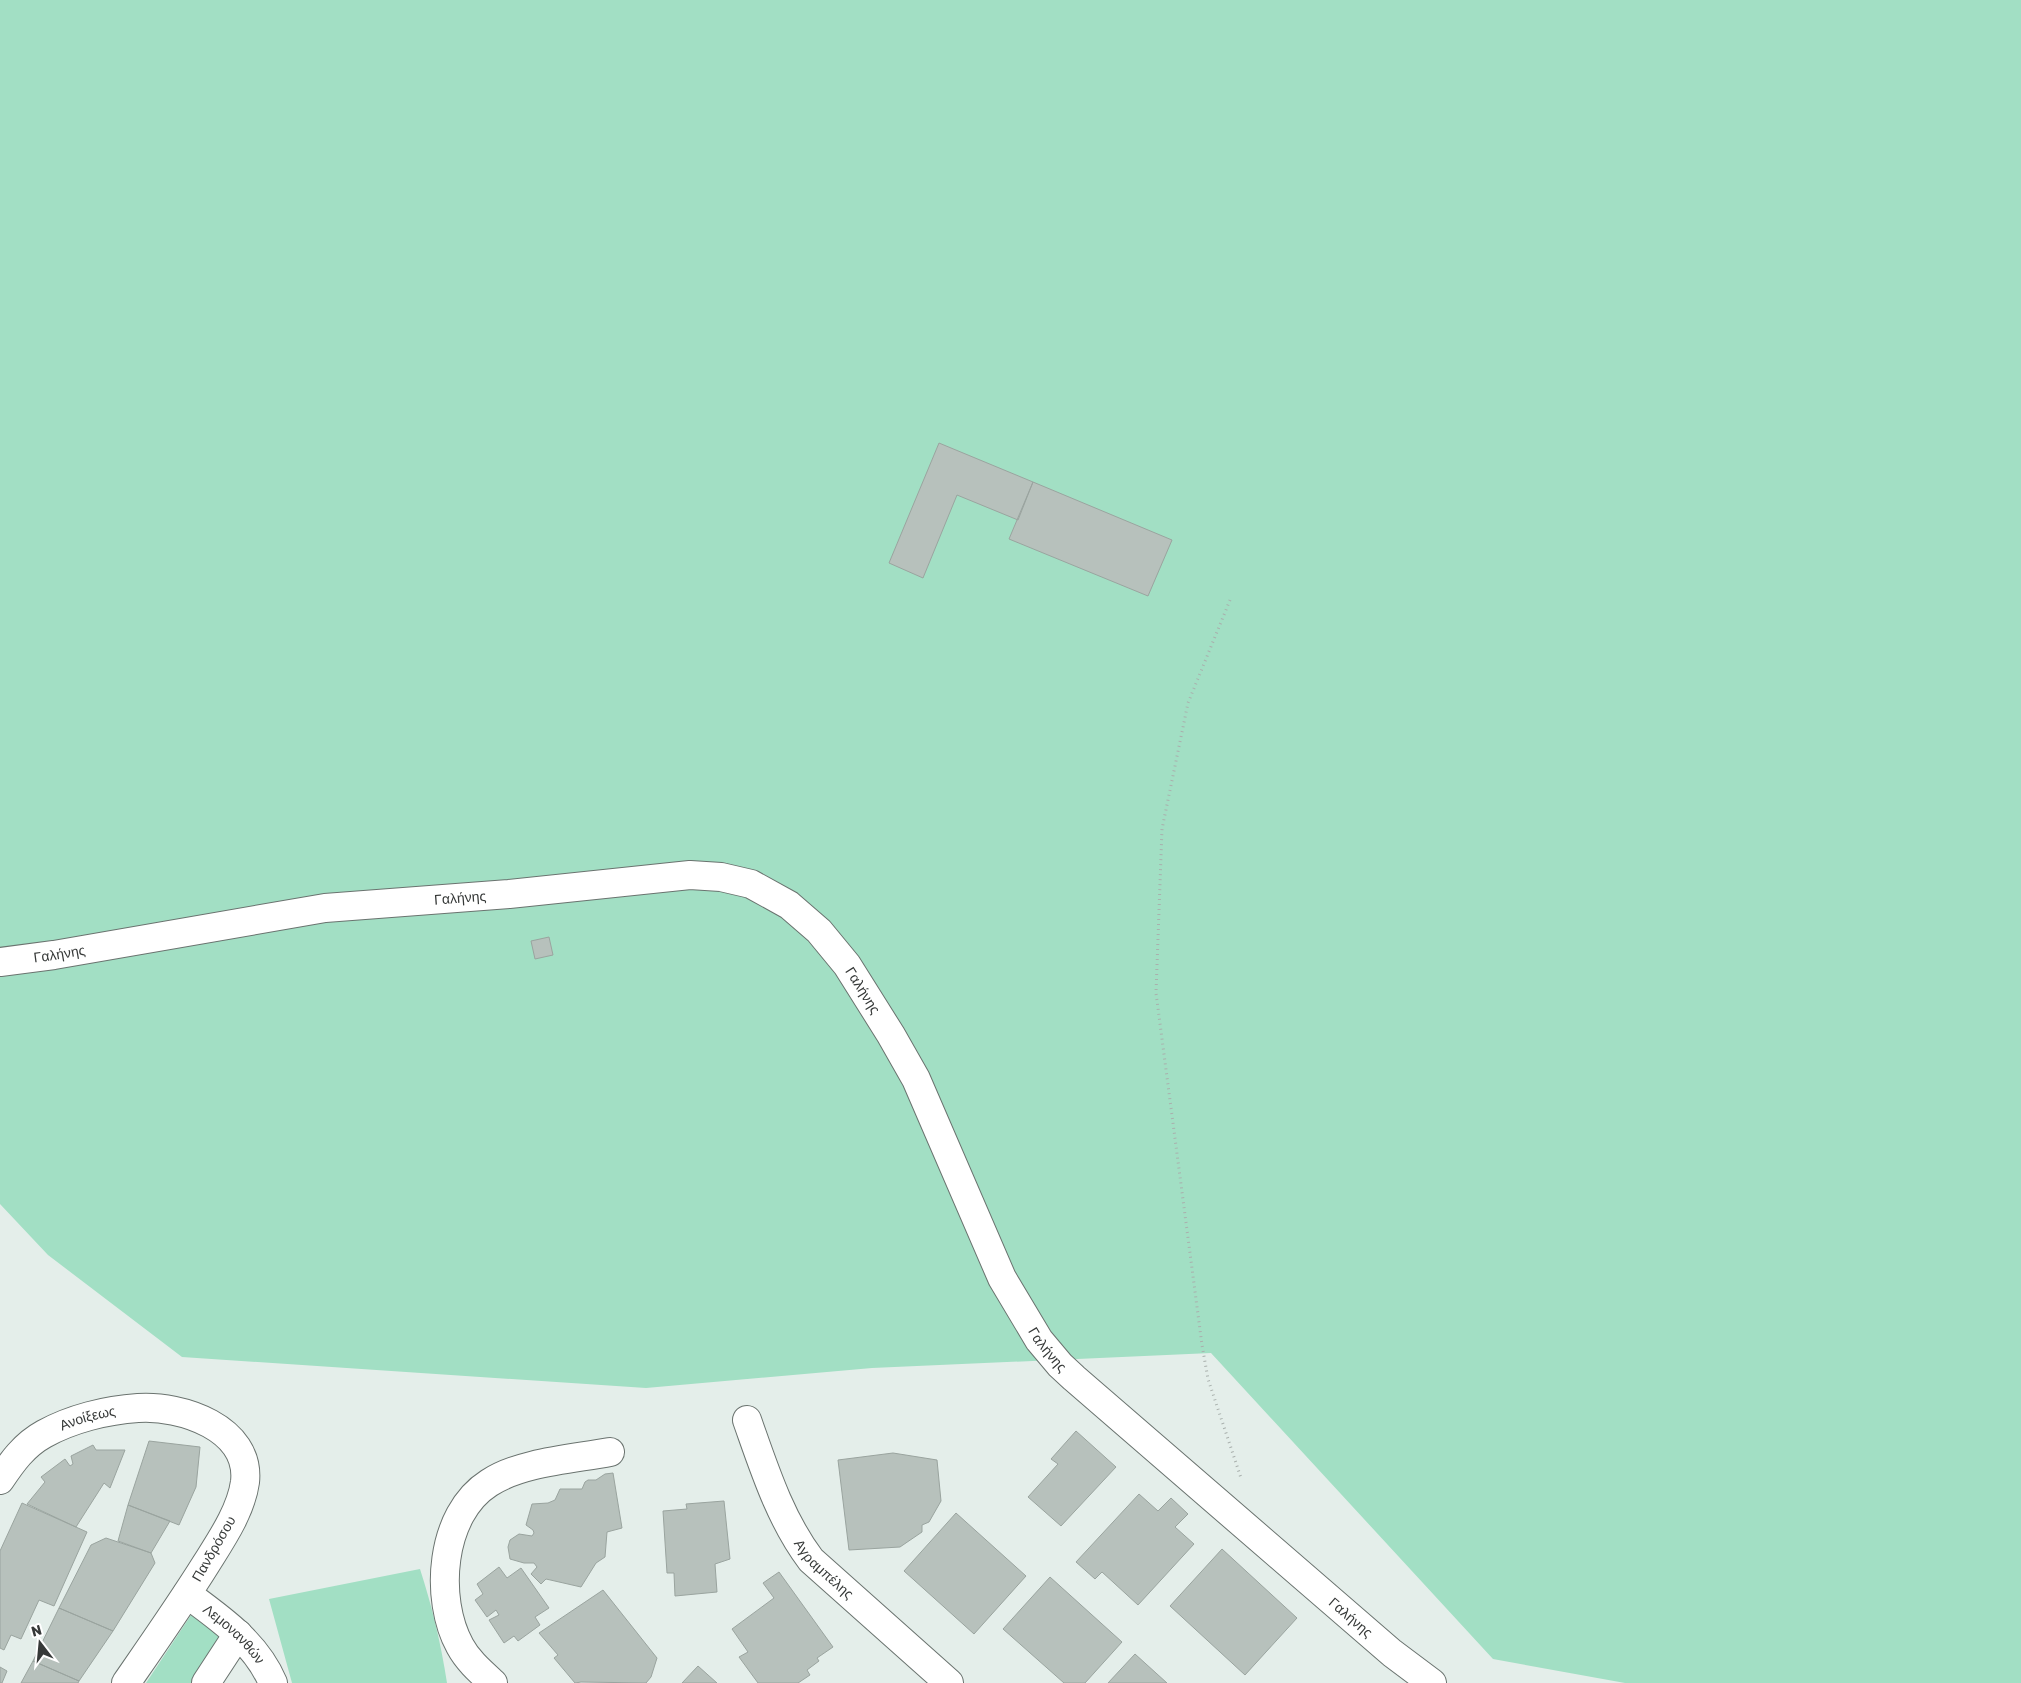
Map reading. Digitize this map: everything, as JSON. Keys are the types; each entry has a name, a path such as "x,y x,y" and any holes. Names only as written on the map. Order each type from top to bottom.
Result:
{"street":[{"name":"Γαλήνης","path":"0,962 63,954 325,908 519,893 690,874 721,877 751,884 788,905 819,930 847,966 868,998 916,1079 1002,1278 1032,1329 1051,1355 1074,1378 1392,1653 1432,1683"},
{"name":"Ανοίξεως","path":"0,1480 17,1456 34,1440 56,1428 81,1420 137,1408 165,1408 196,1418"},
{"name":"Πανδρόσου","path":"126,1683 187,1594 220,1541 240,1500 244,1482 241,1456 232,1440 217,1429 196,1418"},
{"name":"Αγραμπέλης","path":"747,1420 784,1512 798,1540 811,1560 949,1683"},
{"path":"493,1683 465,1654 457,1640 452,1624 445,1575 449,1544 457,1524 475,1495 489,1483 500,1477 538,1465 610,1452"},
{"name":"Λεμονανθών","path":"187,1594 238,1634 260,1660 273,1683"},
{"path":"206,1683 238,1634"}],"path":[{"path":"1230,600 1188,703 1162,829 1156,993 1202,1346 1208,1379 1241,1480"}],"green space":[{"path":"0,0 2021,0 2021,1683 1625,1683 1493,1659 1211,1353 872,1368 646,1388 182,1357 48,1255 0,1204"},
{"path":"420,1569 436,1625 447,1683 292,1683 269,1599"},
{"path":"191,1615 224,1640 194,1683 146,1683"}],"building":[{"path":"939,443 1033,482 1018,520 957,495 923,578 889,563"},
{"path":"1033,482 1172,540 1148,596 1009,539"},
{"path":"549,937 553,955 535,959 531,941"},
{"path":"1076,1431 1116,1467 1061,1526 1028,1497 1058,1464 1051,1459"},
{"path":"149,1441 200,1447 196,1487 179,1525 128,1505"},
{"path":"93,1445 96,1450 125,1450 110,1488 104,1483 76,1527 27,1504 45,1482 41,1477 65,1459 70,1466 73,1464 71,1456"},
{"path":"893,1453 937,1460 941,1501 929,1522 922,1525 922,1532 900,1547 849,1550 838,1460"},
{"path":"613,1473 622,1528 607,1532 605,1557 596,1563 581,1587 546,1579 541,1584 531,1574 537,1567 534,1563 524,1563 510,1559 508,1547 510,1540 519,1534 532,1536 534,1533 526,1525 532,1504 548,1503 555,1500 560,1489 582,1489 588,1480 596,1480 605,1474"},
{"path":"1139,1494 1158,1511 1171,1498 1188,1514 1175,1527 1194,1544 1138,1605 1102,1572 1095,1579 1076,1562"},
{"path":"724,1501 730,1559 715,1564 717,1592 675,1596 674,1573 667,1573 663,1511 687,1509 686,1504"},
{"path":"22,1503 87,1532 54,1606 39,1600 21,1639 11,1635 4,1650 0,1648 0,1551"},
{"path":"128,1505 170,1521 151,1553 118,1541"},
{"path":"956,1513 1026,1576 974,1634 904,1571"},
{"path":"106,1538 151,1553 155,1563 113,1631 59,1608 91,1545"},
{"path":"1222,1549 1297,1618 1245,1675 1170,1606"},
{"path":"499,1567 507,1578 521,1568 549,1608 535,1617 540,1625 518,1641 514,1636 504,1643 489,1620 499,1615 496,1610 487,1617 475,1600 483,1594 477,1584"},
{"path":"779,1572 833,1647 817,1658 819,1661 807,1670 810,1675 798,1683 758,1683 739,1657 748,1652 732,1629 774,1598 763,1583"},
{"path":"1050,1577 1122,1642 1085,1683 1064,1683 1003,1629"},
{"path":"603,1590 657,1658 651,1677 646,1683 575,1683 554,1658 558,1655 539,1633"},
{"path":"59,1608 113,1631 79,1681 33,1661"},
{"path":"1135,1654 1167,1683 1108,1683"},
{"path":"33,1661 79,1681 78,1683 21,1683"},
{"path":"698,1666 717,1683 682,1683"},
{"path":"0,1667 7,1671 2,1683 0,1683"}]}
